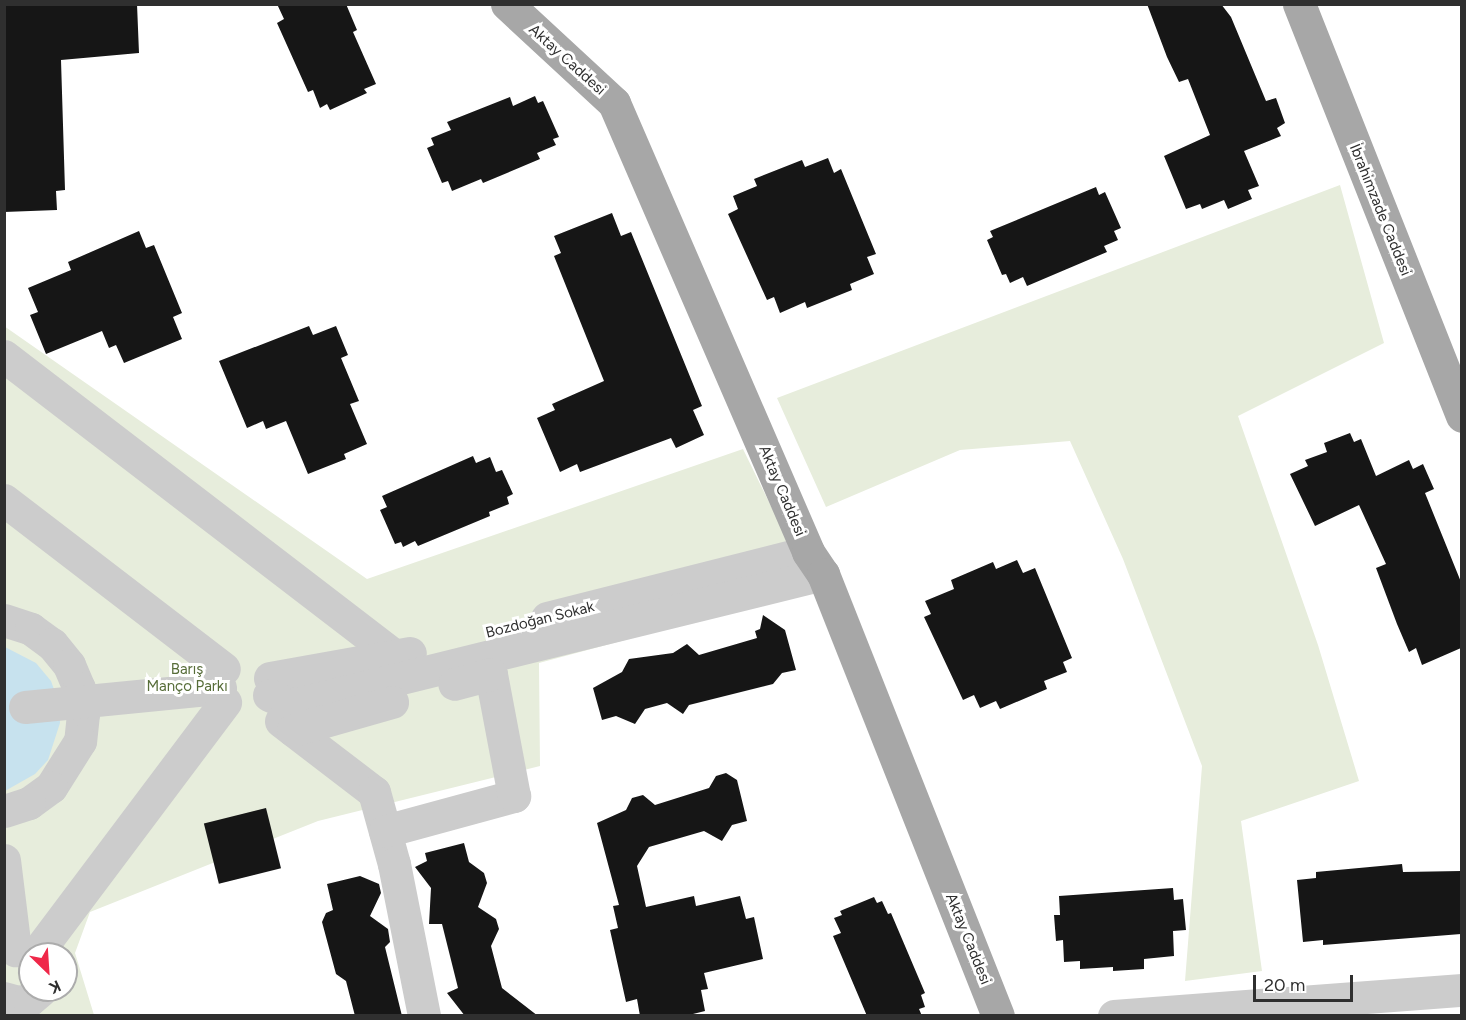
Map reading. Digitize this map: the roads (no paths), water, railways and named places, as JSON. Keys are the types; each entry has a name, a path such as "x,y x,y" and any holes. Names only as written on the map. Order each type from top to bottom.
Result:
{"main road":[{"name":"Aktay Caddesi","path":"507,4 614,103 816,563 998,1016"},
{"name":"İbrahimzade Caddesi","path":"1299,4 1461,416"}],"street":[{"path":"4,356 396,657"},
{"path":"4,500 223,686"},
{"name":"Bozdoğan Sokak","path":"267,693 396,657 816,563"},
{"path":"267,693 292,705 816,563"},
{"path":"4,620 31,629 52,645 69,664 82,702 80,741 67,766 51,787 28,803 4,811"},
{"path":"293,730 491,674 514,796 385,831"},
{"path":"25,708 223,686"},
{"path":"30,942 223,686"},
{"path":"267,693 293,730 374,792 394,864 424,1016"},
{"path":"4,860 20,942"},
{"path":"1114,1016 1461,990"}],"water":[{"path":"5,647 36,663 51,681 59,703 60,723 48,760 35,774 5,791"}],"park label":[{"name":"Barış Manço Parkı","path":"187,678"}]}
